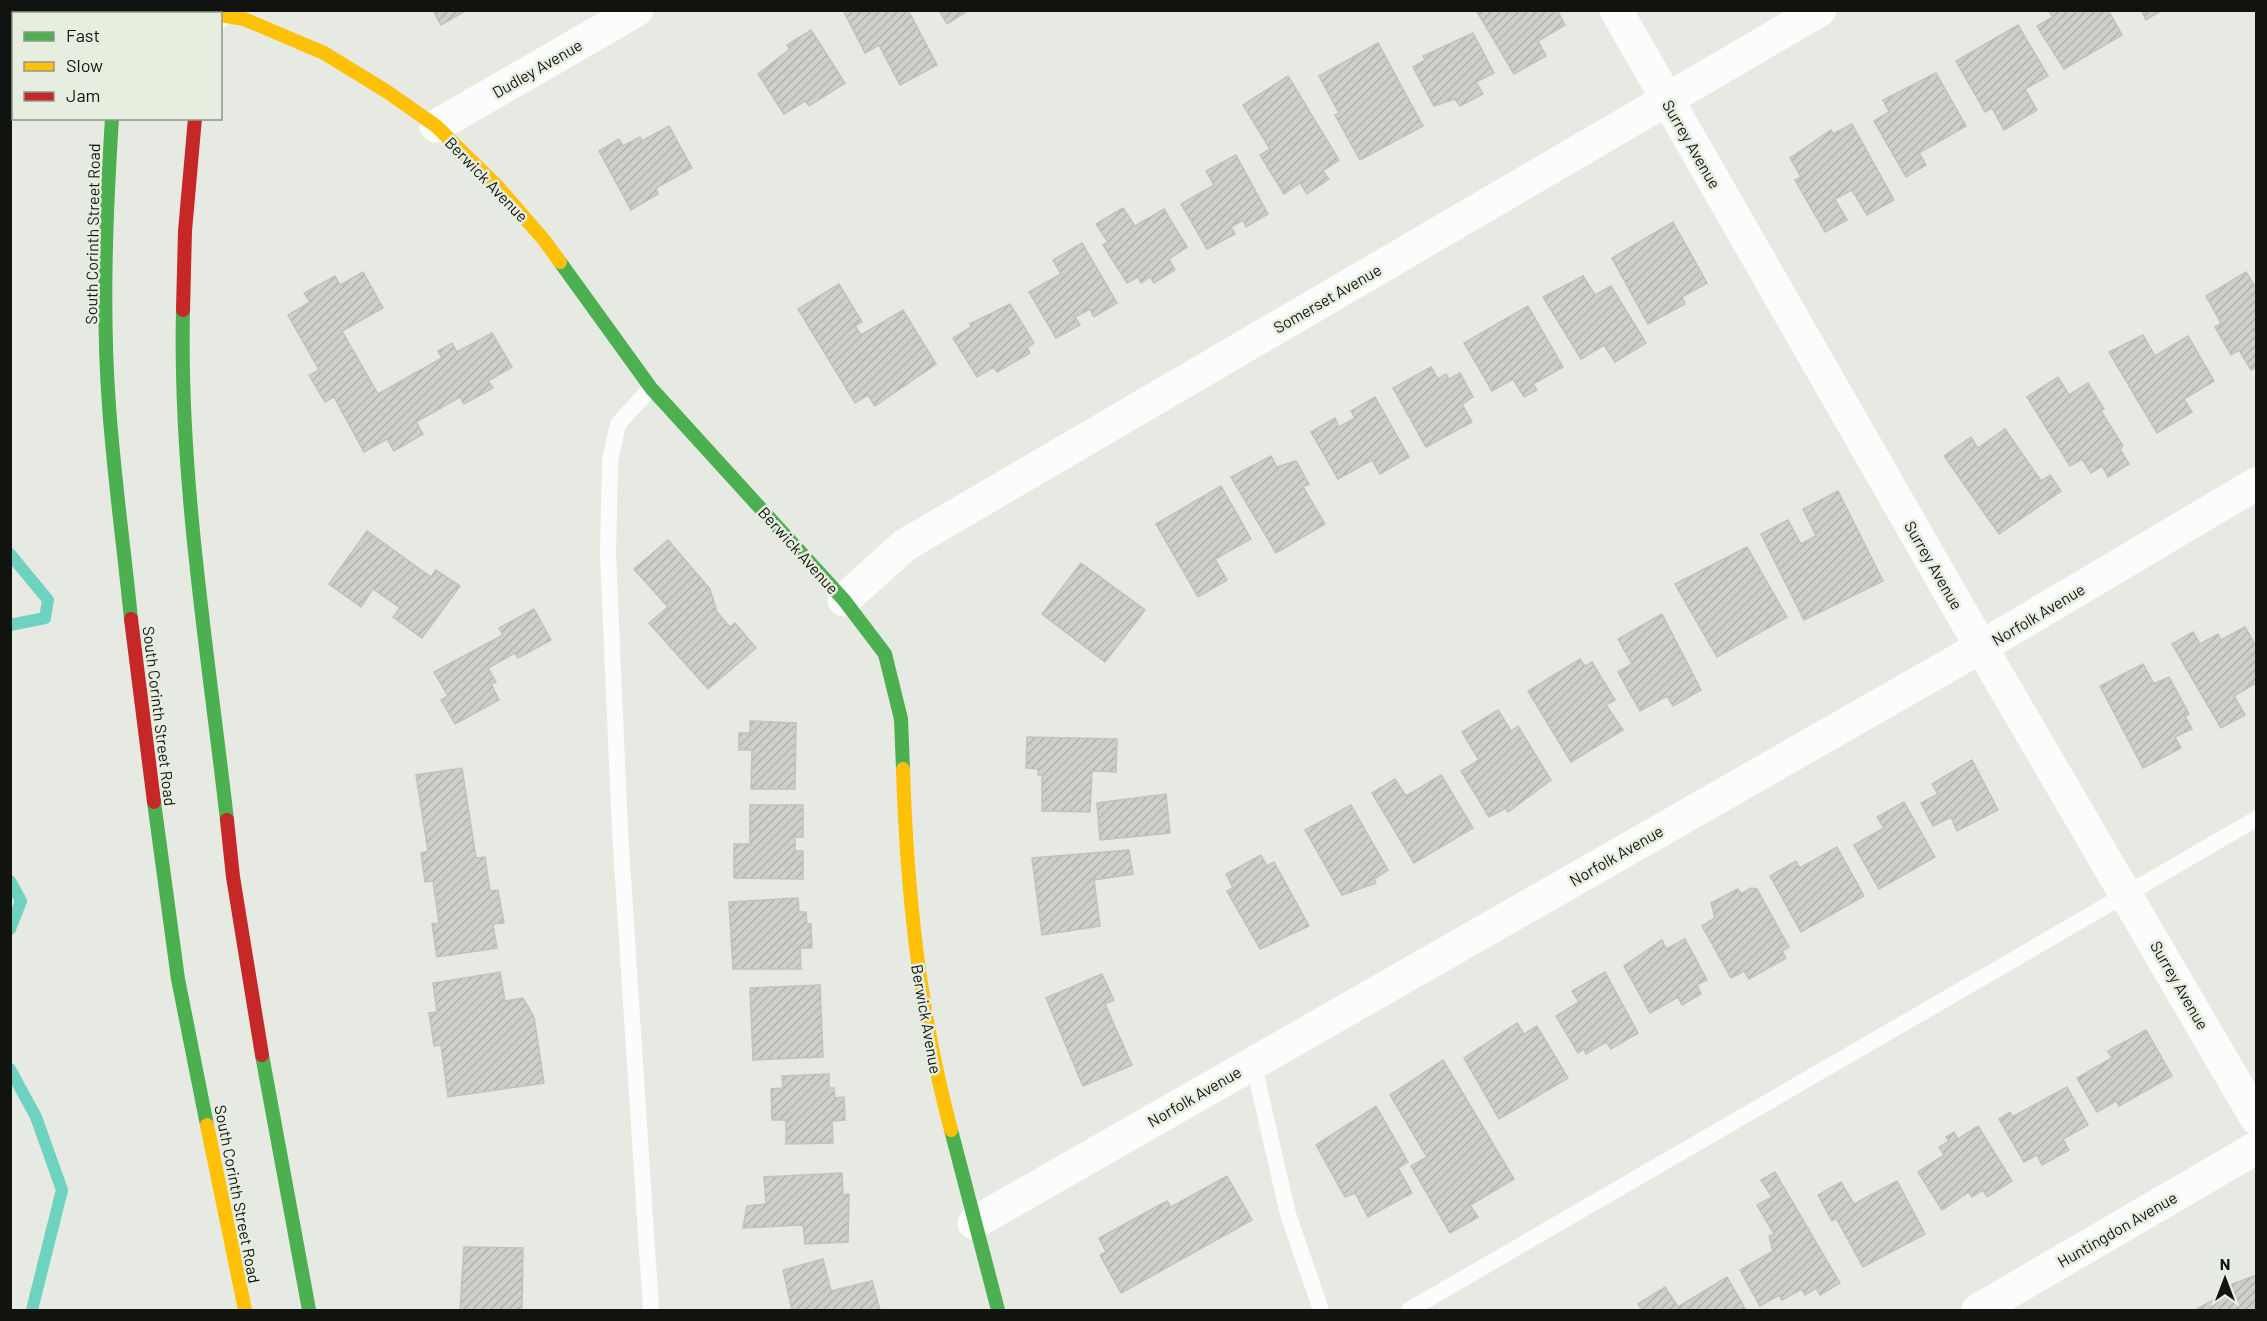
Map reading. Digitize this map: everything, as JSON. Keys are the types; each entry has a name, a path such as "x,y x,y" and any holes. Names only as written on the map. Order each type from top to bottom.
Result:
{"main road":[{"name":"Berwick Avenue","path":"222,15 244,19 324,53 386,91 436,126 498,187 544,240 651,388 844,600 885,654 901,719 905,828 913,935 935,1071 998,1311"},
{"name":"South Corinth Street Road","path":"112,120 107,218 106,311 109,405 135,661 178,979 245,1311"},
{"path":"195,120 185,231 183,316 184,392 191,506 233,877 270,1105 309,1311"}],"street":[{"name":"Dudley Avenue","path":"436,126 637,10"},
{"name":"Surrey Avenue","path":"1616,10 1981,647 2256,1118"},
{"name":"Somerset Avenue","path":"844,600 905,545 1820,10"},
{"name":"Norfolk Avenue","path":"974,1223 1981,647 2256,484"},
{"name":"Huntingdon Avenue","path":"1978,1311 2256,1148"}],"lane":[{"path":"651,388 618,424 610,461 608,554 620,832 651,1311"},
{"path":"1409,1311 2256,819"},
{"path":"1253,1062 1288,1214 1322,1311"}],"building":[{"path":"433,10 467,10 441,25"},
{"path":"847,10 908,10 937,65 900,85 879,45 865,53 844,12"},
{"path":"939,10 969,10 947,24"},
{"path":"1476,10 1557,10 1565,25 1538,41 1546,56 1514,74"},
{"path":"2048,10 2108,10 2122,35 2064,69 2037,26 2053,17"},
{"path":"2141,10 2162,10 2146,20"},
{"path":"2018,25 2048,76 2025,89 2037,110 2004,130 1992,108 1985,112 1956,61"},
{"path":"811,30 845,83 809,106 805,101 784,114 758,74 790,49 787,45"},
{"path":"1473,33 1494,73 1476,82 1483,94 1460,106 1455,99 1434,106 1413,67 1425,60 1423,56"},
{"path":"1378,43 1423,126 1360,160 1335,115 1339,113 1319,76"},
{"path":"1936,73 1966,126 1919,153 1926,165 1906,177 1874,121 1889,112 1883,100"},
{"path":"1288,76 1339,160 1323,171 1329,179 1307,194 1300,183 1284,194 1260,155 1270,149 1243,105"},
{"path":"1852,124 1894,200 1867,215 1852,190 1835,199 1847,220 1825,232 1795,180 1801,177 1790,158 1831,130 1833,134"},
{"path":"669,126 692,168 656,188 658,194 631,210 599,151 619,139 623,146 640,137 642,141"},
{"path":"1236,155 1268,214 1246,227 1243,220 1231,227 1235,234 1207,249 1181,204 1214,185 1206,171"},
{"path":"1123,208 1135,226 1164,209 1187,247 1169,259 1175,270 1154,283 1150,277 1141,283 1138,277 1127,283 1103,245 1108,242 1096,224"},
{"path":"1673,222 1707,283 1682,297 1685,304 1648,324 1612,258"},
{"path":"1082,243 1117,303 1094,317 1090,309 1075,317 1080,325 1056,338 1029,292 1061,274 1053,260"},
{"path":"363,272 383,308 342,331 378,394 442,358 438,351 452,343 457,352 492,333 512,367 488,381 493,388 464,404 460,397 416,422 423,434 394,451 387,439 364,452 334,397 325,402 309,375 319,370 288,315 310,302 304,293 335,276 340,285"},
{"path":"2246,272 2256,288 2256,367 2251,370 2239,350 2231,355 2215,327 2221,323 2206,296"},
{"path":"1583,276 1595,295 1611,286 1646,343 1615,362 1604,345 1581,359 1543,297"},
{"path":"839,284 862,322 855,326 861,335 903,310 936,364 875,406 868,395 855,403 798,309"},
{"path":"1010,304 1034,343 1027,348 1030,353 997,372 994,367 977,377 953,338 971,327 970,324"},
{"path":"1528,306 1563,367 1533,384 1537,390 1524,397 1513,379 1492,391 1464,343"},
{"path":"2143,335 2155,356 2188,336 2214,381 2184,399 2192,412 2157,433 2109,352"},
{"path":"1431,367 1438,379 1446,374 1449,379 1460,373 1473,397 1462,404 1472,422 1426,447 1393,388"},
{"path":"2058,377 2069,395 2088,383 2104,409 2101,411 2123,446 2120,449 2129,464 2108,477 2102,466 2091,473 2082,459 2070,466 2027,397"},
{"path":"1375,397 1409,457 1380,474 1372,460 1338,479 1311,432 1335,418 1339,427 1355,418 1351,411"},
{"path":"2005,429 2041,481 2050,475 2061,491 1999,534 1944,456 1971,437 1978,448"},
{"path":"1271,456 1277,467 1296,461 1309,484 1303,487 1325,524 1276,553 1231,477"},
{"path":"1221,486 1251,539 1215,559 1227,580 1198,597 1156,524"},
{"path":"1838,491 1883,581 1804,620 1761,534 1788,520 1801,544 1816,536 1803,509"},
{"path":"367,531 431,577 436,570 460,586 422,638 393,617 400,608 373,589 361,607 329,584"},
{"path":"668,540 710,589 717,612 730,627 735,623 756,648 708,689 649,623 668,607 634,569"},
{"path":"1747,547 1787,617 1717,657 1675,584"},
{"path":"1081,563 1145,610 1105,662 1042,614"},
{"path":"534,609 551,640 518,658 515,653 488,668 496,682 491,684 499,700 455,724 441,700 448,696 434,672 503,635 499,628"},
{"path":"1662,614 1701,690 1673,706 1667,696 1640,711 1618,672 1632,664 1618,639"},
{"path":"2245,627 2256,646 2256,683 2234,696 2245,715 2221,728 2172,644 2193,632 2200,644 2218,634 2221,640"},
{"path":"1580,659 1585,666 1592,662 1615,700 1606,705 1623,730 1571,762 1528,691"},
{"path":"2143,664 2154,684 2169,677 2189,714 2185,716 2192,729 2175,737 2181,748 2143,768 2100,686"},
{"path":"1498,710 1511,731 1518,726 1551,780 1508,812 1506,808 1489,817 1461,771 1479,760 1462,732"},
{"path":"750,721 796,723 795,789 751,789 752,750 739,750 739,733 750,733"},
{"path":"1027,737 1117,739 1116,772 1092,771 1090,812 1042,811 1042,775 1038,775 1038,769 1026,768"},
{"path":"1972,760 1998,810 1957,831 1951,817 1933,826 1921,803 1938,794 1932,784"},
{"path":"462,768 476,858 485,857 490,891 498,890 504,923 493,924 497,948 437,957 432,924 439,923 433,881 425,882 421,853 428,851 416,775"},
{"path":"1441,775 1473,828 1414,863 1372,793 1395,779 1406,796"},
{"path":"1166,794 1170,833 1100,840 1097,803"},
{"path":"1904,802 1935,857 1879,889 1854,845 1884,828 1877,817"},
{"path":"750,805 803,805 803,837 795,837 795,851 803,851 803,879 734,878 734,844 750,844"},
{"path":"1351,805 1388,870 1374,879 1376,883 1342,895 1305,830"},
{"path":"1837,847 1864,896 1801,932 1770,876 1796,861 1800,868"},
{"path":"1129,850 1133,874 1094,880 1100,926 1042,935 1032,858"},
{"path":"1261,855 1267,866 1274,862 1309,926 1260,949 1227,891 1233,888 1226,874"},
{"path":"1751,888 1757,889 1789,947 1782,951 1786,958 1749,979 1744,971 1731,978 1702,926 1715,918 1711,903 1738,889 1741,894"},
{"path":"798,898 799,912 806,912 807,924 811,924 812,948 800,948 801,969 733,969 729,902"},
{"path":"1685,939 1707,980 1697,985 1701,994 1682,1005 1678,997 1650,1013 1624,966 1662,940 1666,949"},
{"path":"500,972 505,1001 523,998 534,1017 544,1083 448,1097 441,1045 434,1046 429,1013 437,1012 433,983"},
{"path":"1605,972 1638,1033 1611,1049 1606,1042 1586,1054 1584,1049 1578,1053 1556,1016 1579,1002 1572,991"},
{"path":"1102,974 1114,1000 1105,1004 1132,1065 1083,1086 1046,998"},
{"path":"820,985 823,1057 753,1060 750,988"},
{"path":"1517,1023 1524,1034 1537,1026 1568,1078 1499,1119 1464,1058"},
{"path":"2146,1030 2172,1076 2119,1106 2116,1101 2097,1112 2077,1078 2112,1058 2108,1051"},
{"path":"1443,1060 1514,1179 1470,1205 1478,1217 1450,1233 1411,1166 1427,1157 1390,1095"},
{"path":"829,1074 829,1088 834,1088 835,1098 844,1097 845,1120 832,1121 833,1143 786,1144 786,1120 772,1120 771,1089 783,1088 782,1076"},
{"path":"2067,1087 2088,1125 2063,1139 2069,1150 2042,1165 2037,1155 2024,1162 1999,1119 2010,1112 2012,1117"},
{"path":"1376,1106 1408,1162 1398,1168 1412,1193 1368,1217 1355,1193 1345,1197 1316,1145"},
{"path":"1978,1126 2012,1181 1987,1197 1983,1190 1972,1197 1969,1192 1942,1210 1918,1172 1944,1155 1939,1147 1949,1141 1946,1137 1954,1132 1958,1139"},
{"path":"1775,1172 1840,1283 1820,1295 1816,1288 1805,1295 1802,1289 1782,1300 1779,1295 1760,1306 1740,1270 1773,1251 1769,1236 1774,1234 1757,1205 1772,1197 1761,1180"},
{"path":"842,1173 843,1195 849,1194 848,1242 805,1244 803,1225 743,1228 747,1206 766,1204 764,1177"},
{"path":"1227,1176 1252,1220 1121,1293 1100,1255 1106,1252 1099,1238 1167,1201 1171,1207"},
{"path":"1897,1181 1925,1234 1863,1267 1836,1218 1832,1221 1818,1195 1841,1182 1854,1204"},
{"path":"464,1247 523,1248 522,1310 460,1310"},
{"path":"823,1259 831,1291 872,1281 880,1310 792,1310 783,1270"},
{"path":"2256,1275 2256,1310 2195,1310 2227,1293 2225,1287"},
{"path":"1727,1277 1746,1310 1642,1310 1638,1304 1665,1287 1678,1307"}],"waterway":[{"path":"10,554 48,600 45,618 10,625"},
{"path":"10,881 21,901 10,929"},
{"path":"10,1069 36,1117 62,1190 32,1310"}],"traffic: fast":[{"path":"112,120 106,262 107,370 131,619"},
{"path":"560,262 651,388 844,600 885,654 901,719 903,769"},
{"path":"183,310 183,373 190,501 227,820"},
{"path":"154,802 178,979 207,1125"},
{"path":"262,1055 309,1310"},
{"path":"951,1130 998,1310"}],"traffic: slow":[{"path":"222,15 244,19 324,53 386,91 436,126 498,187 560,262"},
{"path":"903,769 916,951 931,1040 951,1130"},
{"path":"207,1125 245,1310"}],"traffic: jam":[{"path":"183,310 185,231 195,120"},
{"path":"131,619 154,802"},
{"path":"227,820 233,877 262,1055"}]}
